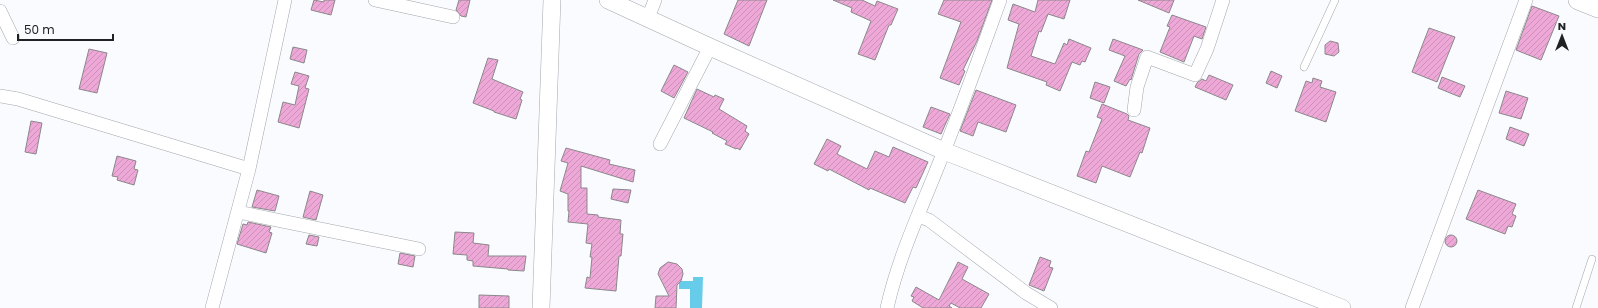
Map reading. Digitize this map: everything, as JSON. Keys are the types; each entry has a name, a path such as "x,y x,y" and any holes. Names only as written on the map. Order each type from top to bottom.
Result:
{"street":[{"path":"212,308 249,169 285,0"},
{"path":"375,0 453,17"},
{"path":"541,308 552,0"},
{"path":"608,0 944,151 1342,308"},
{"path":"648,18 655,0"},
{"path":"887,308 899,264 944,151 1000,0"},
{"path":"1134,110 1136,87 1147,57 1195,75 1207,49 1223,0"},
{"path":"1412,308 1526,0"},
{"path":"0,11 13,38"},
{"path":"660,144 710,47"},
{"path":"0,96 18,99 249,169"},
{"path":"238,212 419,249"},
{"path":"918,216 929,220 1026,293 1051,308"}],"lane":[{"path":"1304,67 1335,0"},
{"path":"1576,308 1592,259"}],"water":[{"path":"693,277 703,277 702,308 690,308 690,289 679,289 679,281 693,281"}],"building":[{"path":"314,0 324,2 324,0 335,0 331,15 311,10"},
{"path":"459,0 470,0 466,17 461,16 456,10"},
{"path":"738,0 767,0 749,46 724,34"},
{"path":"833,0 862,0 875,6 877,1 898,9 891,25 889,25 875,60 858,54 871,21 851,12 852,8"},
{"path":"944,0 992,0 977,41 963,70 965,71 959,85 940,78 961,22 938,14"},
{"path":"1038,0 1070,0 1064,19 1048,14 1041,32 1039,31 1031,56 1055,64 1064,43 1067,45 1069,39 1091,48 1085,62 1082,61 1080,65 1072,62 1060,91 1046,85 1047,82 1007,68 1019,24 1008,20 1013,4 1035,12"},
{"path":"1138,0 1174,0 1169,13"},
{"path":"1532,6 1559,16 1541,60 1516,50"},
{"path":"1172,15 1206,27 1202,39 1194,36 1184,62 1160,52 1170,27 1167,26"},
{"path":"1429,28 1455,37 1437,82 1412,72"},
{"path":"1113,39 1143,50 1139,54 1131,80 1130,79 1126,86 1114,81 1125,56 1109,50"},
{"path":"1330,41 1338,43 1339,52 1334,56 1325,54 1325,45"},
{"path":"293,47 307,50 304,63 290,59"},
{"path":"89,49 107,53 97,93 79,89"},
{"path":"488,58 498,60 492,79 523,92 516,119 473,103"},
{"path":"674,65 688,72 674,98 661,91"},
{"path":"1271,71 1282,76 1277,88 1266,83"},
{"path":"295,72 309,76 305,88 309,89 299,128 278,122 283,102 295,105 299,86 291,84"},
{"path":"1209,75 1233,85 1226,100 1195,87 1202,79 1206,81"},
{"path":"1442,77 1465,86 1460,97 1438,88"},
{"path":"1313,78 1322,81 1320,87 1336,92 1326,122 1295,111 1306,81 1312,83"},
{"path":"1095,82 1110,87 1104,103 1090,98"},
{"path":"697,89 714,97 715,95 724,99 719,109 747,126 745,131 749,134 740,150 725,144 727,141 712,133 713,132 684,118"},
{"path":"976,90 1016,105 1006,132 978,122 973,136 960,131"},
{"path":"1506,91 1528,98 1521,119 1499,113"},
{"path":"1102,104 1127,114 1129,116 1128,120 1150,128 1142,153 1140,152 1130,177 1102,166 1096,183 1077,176 1086,151 1089,152 1102,119 1097,117"},
{"path":"931,107 950,114 941,134 923,127"},
{"path":"31,121 42,123 36,154 25,152"},
{"path":"1510,127 1529,134 1524,146 1506,139"},
{"path":"827,139 841,146 837,154 867,169 875,151 889,157 893,147 928,162 916,188 913,187 905,203 870,188 869,190 829,169 828,171 814,164"},
{"path":"566,148 610,160 609,164 635,170 633,182 581,166 581,188 587,188 587,214 621,220 620,234 623,234 621,256 619,256 616,291 585,288 587,277 590,278 592,257 590,257 592,244 586,243 588,224 568,222 568,194 560,191 568,163 561,161"},
{"path":"117,156 136,161 134,169 138,170 134,185 117,180 118,177 112,176"},
{"path":"613,189 631,190 628,203 611,199"},
{"path":"257,190 279,196 275,211 252,207"},
{"path":"1478,190 1516,204 1512,214 1516,216 1512,227 1508,226 1505,234 1466,219"},
{"path":"310,191 323,195 316,220 303,217"},
{"path":"248,222 271,227 269,232 272,233 266,253 237,244 243,224 247,225"},
{"path":"455,232 474,233 473,243 489,245 488,256 526,256 524,271 473,266 473,261 467,260 467,255 453,254"},
{"path":"309,235 319,237 317,246 306,244"},
{"path":"1449,235 1453,235 1457,241 1453,247 1449,247 1445,243 1445,239"},
{"path":"400,253 415,256 413,267 398,264"},
{"path":"1040,257 1051,261 1049,267 1053,268 1044,291 1029,285"},
{"path":"668,262 677,264 682,269 683,274 681,281 677,285 676,308 655,308 656,296 669,296 658,274 660,268"},
{"path":"958,262 968,267 962,279 989,294 981,308 960,308 951,303 949,306 952,308 923,308 912,301 914,297 911,296 916,287 939,300"},
{"path":"479,295 509,296 509,308 479,308"}]}
